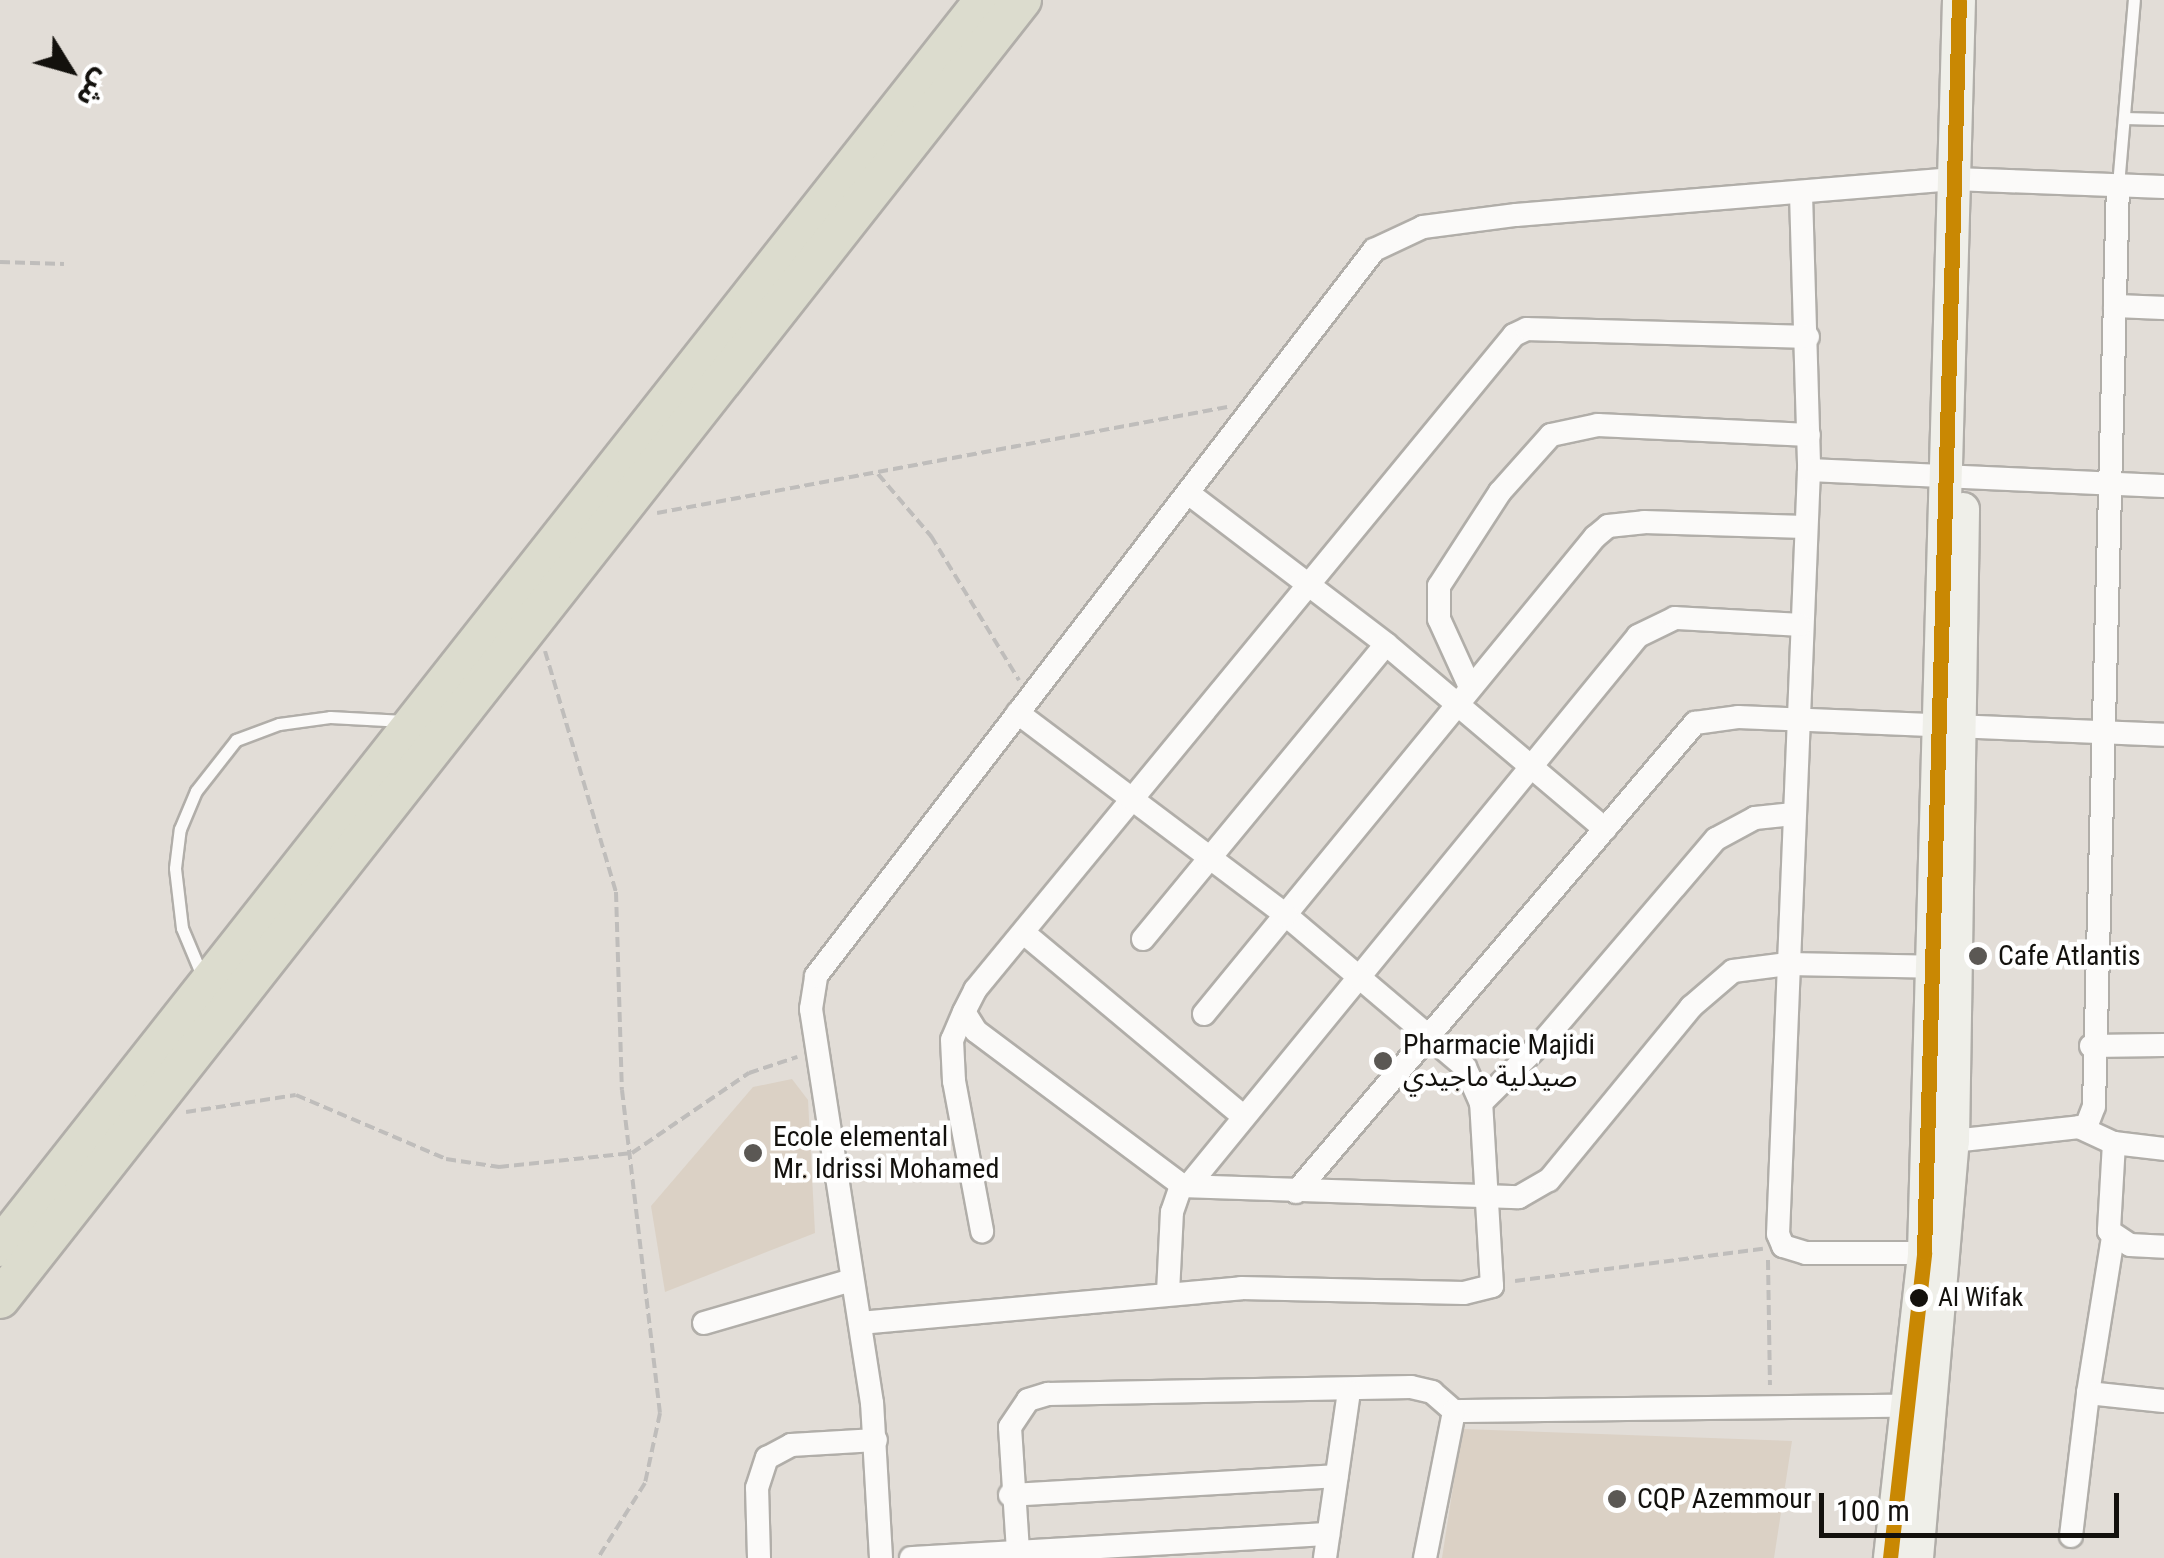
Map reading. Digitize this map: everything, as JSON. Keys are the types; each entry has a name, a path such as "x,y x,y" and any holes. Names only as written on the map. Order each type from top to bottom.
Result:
{"highway":[{"path":"0,1246 984,0"},
{"path":"0,1299 1022,0"}],"main road":[{"path":"1917,1558 1924,1253 1944,966 1952,478 1963,179 1960,0"},
{"path":"1963,179 1980,0"},
{"path":"1890,1558 1923,1405 1953,1141 1944,966"}],"street":[{"path":"881,1558 876,1440 817,1055 812,991 825,960 1374,250 1406,232 1570,210 1963,179 2164,187"},
{"path":"2086,1128 2094,1106 2091,1046 2099,732 2118,185"},
{"path":"1801,194 1809,470 1791,814 1780,1242 1806,1253 1924,1253"},
{"path":"2114,306 2164,308"},
{"path":"982,1231 954,1081 952,1040 964,1012 1024,933 1519,331 1808,337"},
{"path":"1463,695 1439,619 1439,586 1500,492 1551,435 1598,425 1809,435"},
{"path":"1809,470 2164,486"},
{"path":"1188,493 1386,644 1463,695 1531,766 1604,829"},
{"path":"1204,1014 1463,695 1608,526 1804,527"},
{"path":"1168,1293 1172,1212 1186,1185 1628,646 1659,621 1800,625"},
{"path":"1142,938 1386,644"},
{"path":"860,1323 1242,1288 1464,1292 1492,1286 1481,1103 1465,1067 1433,1034 1360,974 1132,801 1023,705"},
{"path":"1296,1192 1695,723 1724,717 2164,734"},
{"path":"1481,1103 1545,1039 1716,838 1756,818 1791,814"},
{"path":"1024,933 1242,1116"},
{"path":"964,1012 984,1038 1186,1185 1486,1201 1518,1197 1549,1180 1691,1007 1721,979 1746,966 1944,966"},
{"path":"2091,1046 2164,1045"},
{"path":"1953,1141 2086,1128 2114,1144 2164,1148"},
{"path":"2071,1536 2088,1393 2113,1237 2105,1216 2114,1144"},
{"path":"2113,1237 2134,1246 2164,1246"},
{"path":"704,1323 852,1280"},
{"path":"1018,1551 1010,1495 1010,1427 1034,1397 1424,1388 1454,1411 1923,1405"},
{"path":"911,1558 1018,1551 1327,1546 1350,1392"},
{"path":"2088,1393 2164,1401"},
{"path":"1425,1558 1454,1411"},
{"path":"759,1558 756,1488 767,1458 791,1445 876,1440"},
{"path":"1010,1495 1336,1476"}],"lane":[{"path":"2118,185 2134,0"},
{"path":"2124,118 2164,119"},
{"path":"206,984 182,928 175,868 196,791 236,740 279,724 330,718 414,721"}],"path":[{"path":"0,262 64,264"},
{"path":"649,515 1261,399"},
{"path":"878,474 931,536 1023,705"},
{"path":"541,637 616,892 618,1038 658,1442 639,1498 598,1558"},
{"path":"168,1116 296,1095 467,1163 499,1167 632,1153 749,1073 817,1055"},
{"path":"1492,1286 1769,1248 1771,1405"}],"shaded area":[{"name":"Ecole elemental Mr. Idrissi Mohamed","path":"792,1079 808,1100 815,1233 665,1292 651,1206 753,1087"},
{"name":"CQP Azemmour","path":"1462,1429 1792,1441 1774,1558 1442,1558"}],"transit line":[{"path":"1890,1558 1924,1253 1959,0"}],"place":[{"name":"Cafe Atlantis","path":"1978,956"},
{"name":"Pharmacie Majidi صيدلية ماجيدي","path":"1383,1061"},
{"name":"Ecole elemental Mr. Idrissi Mohamed","path":"753,1153"},
{"name":"Al Wifak","path":"1919,1298"},
{"name":"CQP Azemmour","path":"1617,1499"}]}
